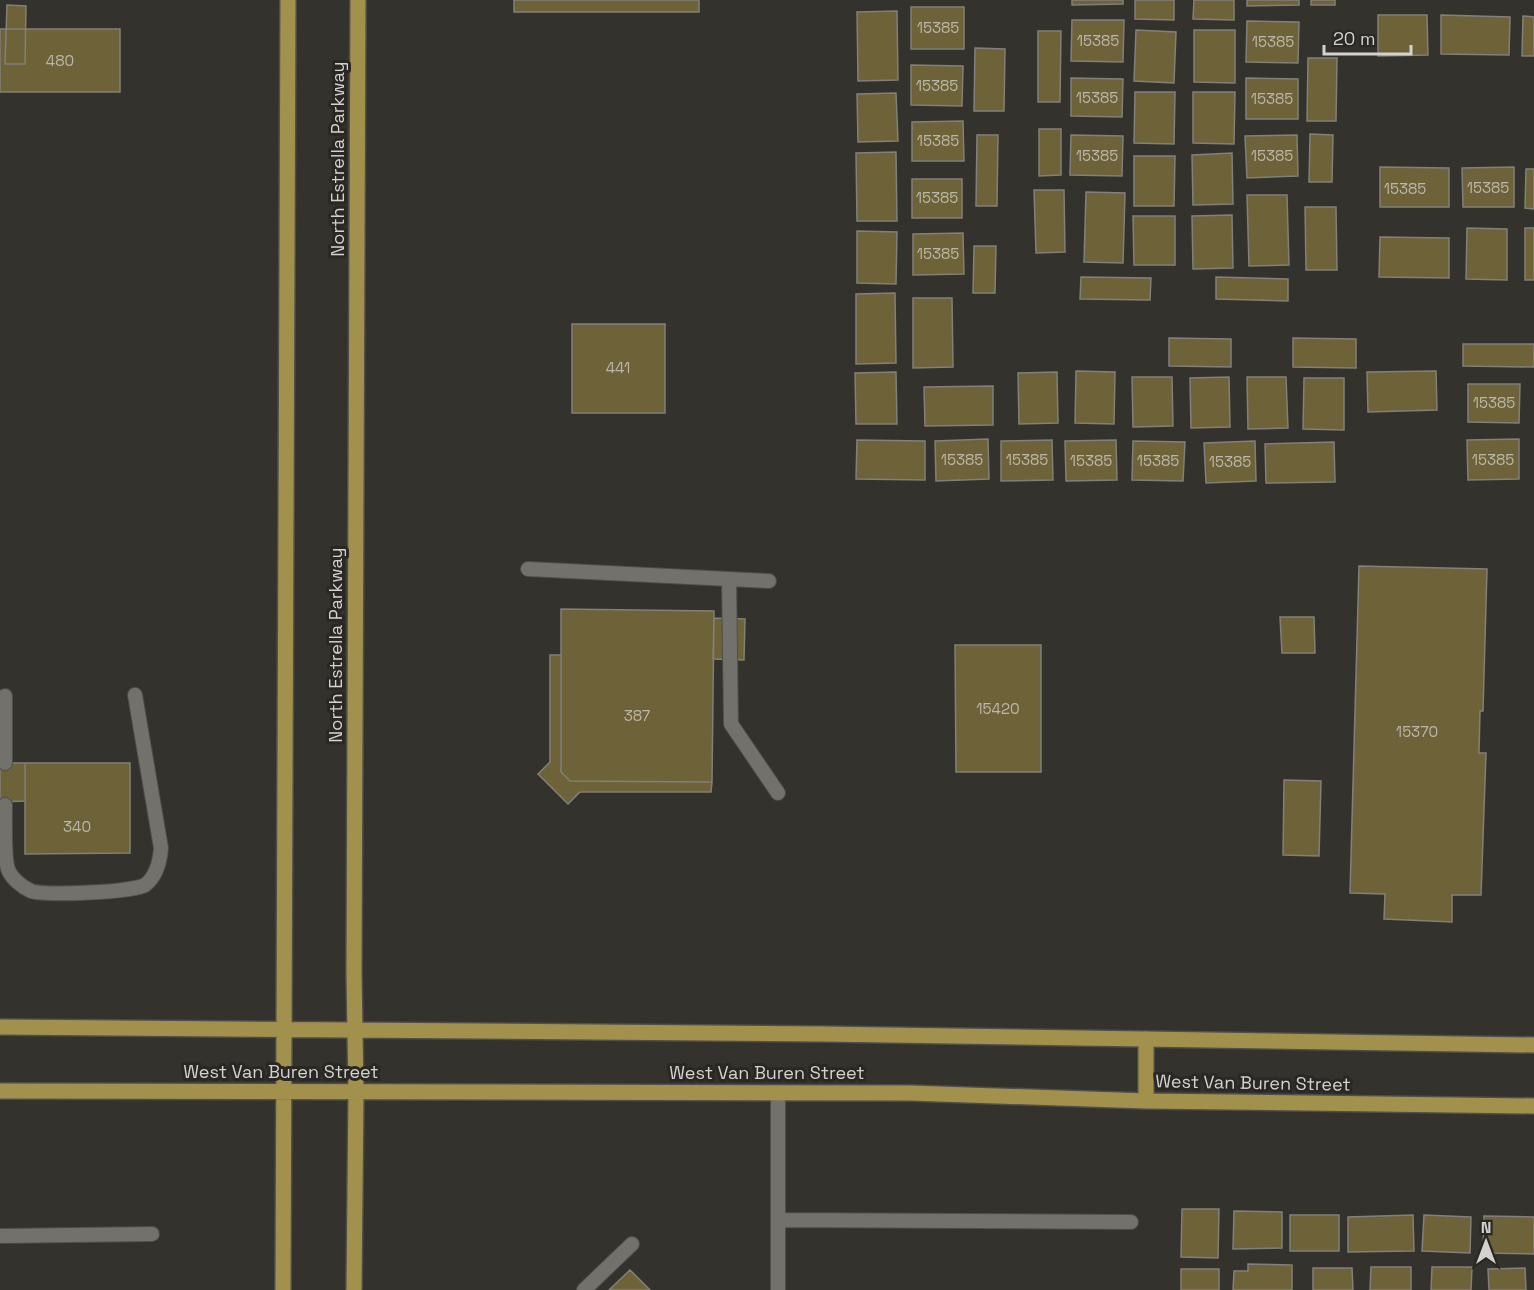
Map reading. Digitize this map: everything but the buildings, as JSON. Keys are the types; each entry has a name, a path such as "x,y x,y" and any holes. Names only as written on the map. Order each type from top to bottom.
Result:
{"main road":[{"path":"283,1290 288,0"},
{"name":"North Estrella Parkway","path":"354,1290 358,0"},
{"path":"0,1027 823,1034 1534,1045"},
{"path":"1146,1039 1146,1101"},
{"name":"West Van Buren Street","path":"0,1091 910,1093 1146,1101 1534,1106"}],"lane":[{"path":"528,569 769,580"},
{"path":"729,579 731,724 778,793"},
{"path":"5,805 8,870 18,883 32,891 48,894 131,890 146,884 159,866 161,848 135,695"},
{"path":"5,696 5,763"},
{"path":"778,1093 778,1290"},
{"path":"778,1220 1131,1222"},
{"path":"0,1236 152,1234"},
{"path":"584,1290 632,1244"}]}
